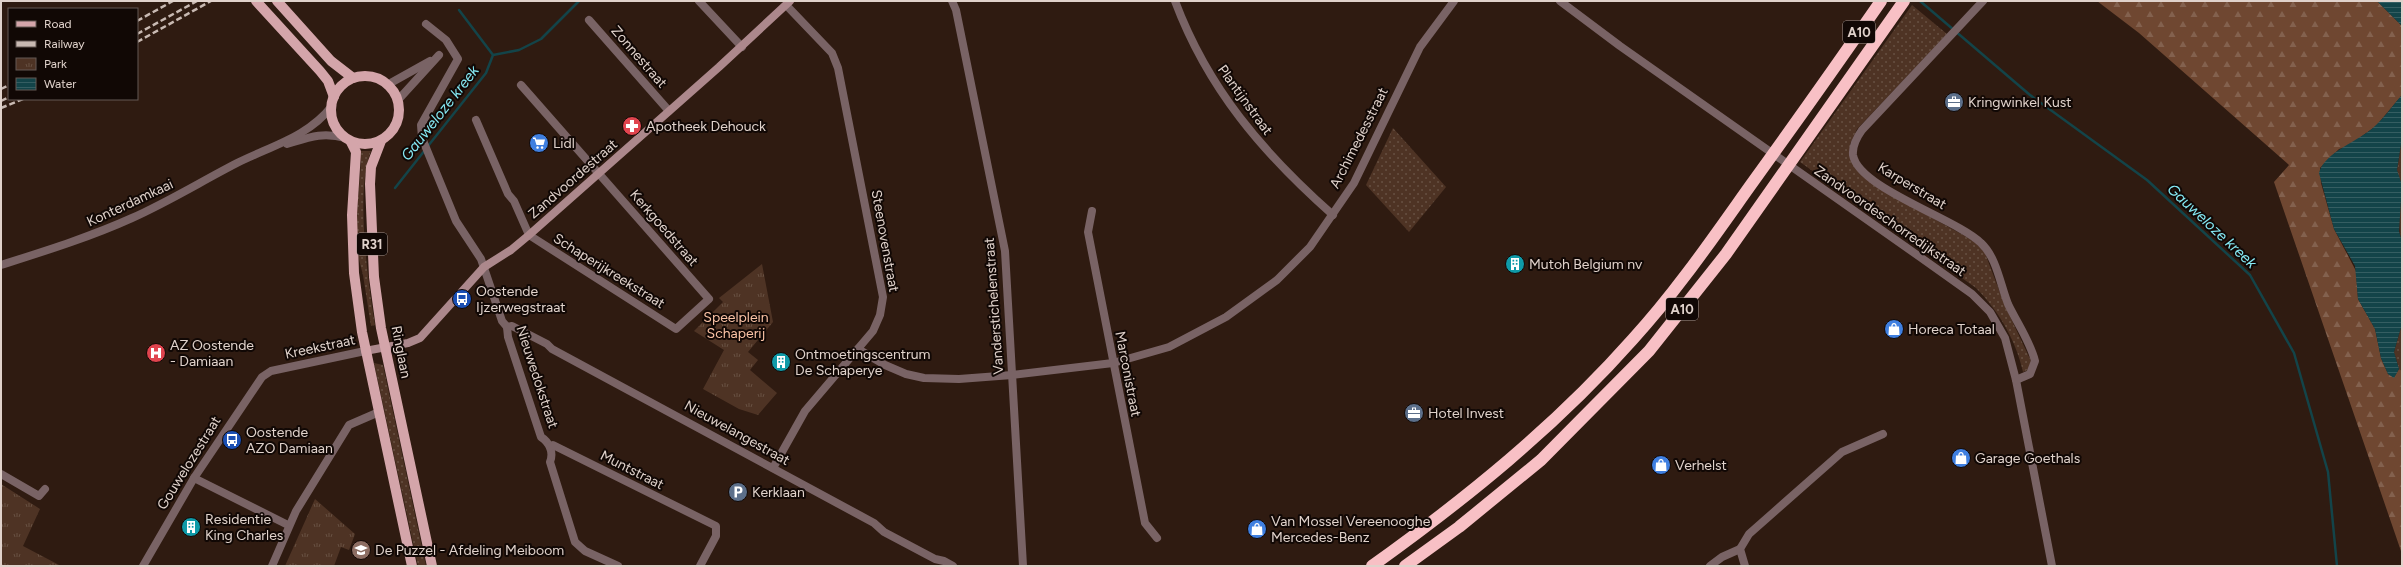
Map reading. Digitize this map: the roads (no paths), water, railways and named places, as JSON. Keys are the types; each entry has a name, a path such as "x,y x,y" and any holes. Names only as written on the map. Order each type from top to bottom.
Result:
{"highway":[{"name":"A10","path":"1372,566 1447,512 1530,444 1580,396 1634,338 1708,244 1881,1"},
{"name":"A10","path":"1405,566 1460,528 1541,460 1649,351 1726,254 1904,1"}],"main road":[{"name":"R31","path":"256,1 328,81 333,101 334,124 349,140 356,152 352,215 354,273 365,351 412,566"},
{"path":"277,1 331,61 353,78"},
{"name":"Zandvoordestraat","path":"385,347 408,343 420,338 484,266 511,250 529,235 742,47 789,3"},
{"path":"333,101 339,88 353,78 371,78 387,85 398,100"},
{"name":"R31","path":"381,141 390,134 396,124 398,116 398,100"},
{"path":"349,140 360,144 381,141"},
{"name":"Ringlaan","path":"381,141 371,167 371,223 374,277 385,347 432,566"},
{"name":"Kreekstraat","path":"365,351 385,347"}],"street":[{"path":"699,1 742,47"},
{"name":"Vanderstichelenstraat","path":"952,1 956,10 1005,251 1023,566"},
{"name":"Plantijnstraat","path":"1175,1 1202,62 1252,135 1300,186 1333,215"},
{"name":"Archimedesstraat","path":"858,349 885,365 906,374 924,378 959,379 1113,363 1169,347 1226,317 1277,280 1310,247 1354,184 1420,47 1454,1"},
{"name":"Zandvoordeschorredijkstraat","path":"1560,1 1750,138 1972,294 1990,312 2005,338 2016,380 2052,566"},
{"name":"Karperstraat","path":"1983,1 1862,130 1855,141 1853,155 1862,170 1884,186 1965,232 1981,242 1988,250 2008,303 2035,361 2030,374 2016,380"},
{"name":"Steenovenstraat","path":"774,468 806,411 873,331 880,315 883,297 841,82 832,53 789,3"},
{"name":"Zonnestraat","path":"589,20 669,111"},
{"name":"Nieuwedokstraat","path":"426,24 446,40 458,59 421,125 422,138 456,221 481,259 502,321 507,326 508,337 541,437 547,441 550,447 552,457 550,462 574,542 585,551 618,566"},
{"path":"387,85 439,55 398,100"},
{"name":"Kerkgoedstraat","path":"521,85 709,300 676,329"},
{"name":"Konterdamkaai","path":"1,266 85,238 119,224 307,130 320,121 333,101"},
{"path":"476,120 508,194 514,201 529,235"},
{"name":"Konterdamkaai","path":"265,150 320,134 329,134 349,140"},
{"name":"Marconistraat","path":"1092,211 1088,232 1113,363 1145,522 1157,538"},
{"name":"Schaperijkreekstraat","path":"529,235 676,329"},
{"name":"Nieuwelangestraat","path":"507,326 512,326 547,344 552,349 874,523 891,535 936,559 953,566"},
{"name":"Kreekstraat","path":"262,377 271,371 365,351"},
{"name":"Gouwelozestraat","path":"143,566 194,478 262,377"},
{"path":"272,566 288,525 324,463 349,424 379,412"},
{"path":"1710,566 1722,557 1740,549 1749,534 1842,452 1884,434"},
{"name":"Muntstraat","path":"550,447 553,445 716,526 717,531 700,566"},
{"path":"1,474 39,496 45,489"},
{"path":"194,478 288,525"},
{"path":"1740,549 1746,566"}],"water":[{"path":"2377,1 2402,1 2402,26"},
{"path":"2402,95 2402,138 2397,170 2402,185 2399,231 2402,242 2402,324 2394,352 2399,369 2394,378 2388,374 2381,358 2375,329 2358,299 2355,266 2334,229 2319,173 2322,166 2335,153 2375,126"}],"waterway":[{"name":"Gauweloze kreek","path":"428,146 486,73 493,55 519,50 541,39 579,1"},
{"name":"Gauweloze kreek","path":"1920,1 2030,95 2147,180 2250,275 2294,353 2328,472 2337,566"},
{"path":"459,10 493,55"},
{"name":"Gauweloze kreek","path":"395,188 425,150"}],"railway":[{"path":"138,20 173,1"},
{"path":"138,33 197,1"},
{"path":"138,41 211,1"},
{"path":"1,89 8,86"},
{"path":"1,101 8,98"},
{"path":"1,108 21,100"}],"place":[{"name":"Kringwinkel Kust","path":"1954,102"},
{"name":"Apotheek Dehouck","path":"632,126"},
{"name":"Lidl","path":"539,143"},
{"name":"Mutoh Belgium nv","path":"1515,264"},
{"name":"Oostende Ijzerwegstraat","path":"462,299"},
{"name":"Horeca Totaal","path":"1894,329"},
{"name":"AZ Oostende - Damiaan","path":"156,353"},
{"name":"Ontmoetingscentrum De Schaperye","path":"781,362"},
{"name":"Hotel Invest","path":"1414,413"},
{"name":"Oostende AZO Damiaan","path":"232,440"},
{"name":"Garage Goethals","path":"1961,458"},
{"name":"Verhelst","path":"1661,465"},
{"name":"Kerklaan","path":"738,492"},
{"name":"Residentie King Charles","path":"191,527"},
{"name":"Van Mossel Vereenooghe Mercedes-Benz","path":"1257,529"},
{"name":"De Puzzel - Afdeling Meiboom","path":"361,550"}],"park label":[{"name":"Speelplein Schaperij","path":"736,326"}]}
